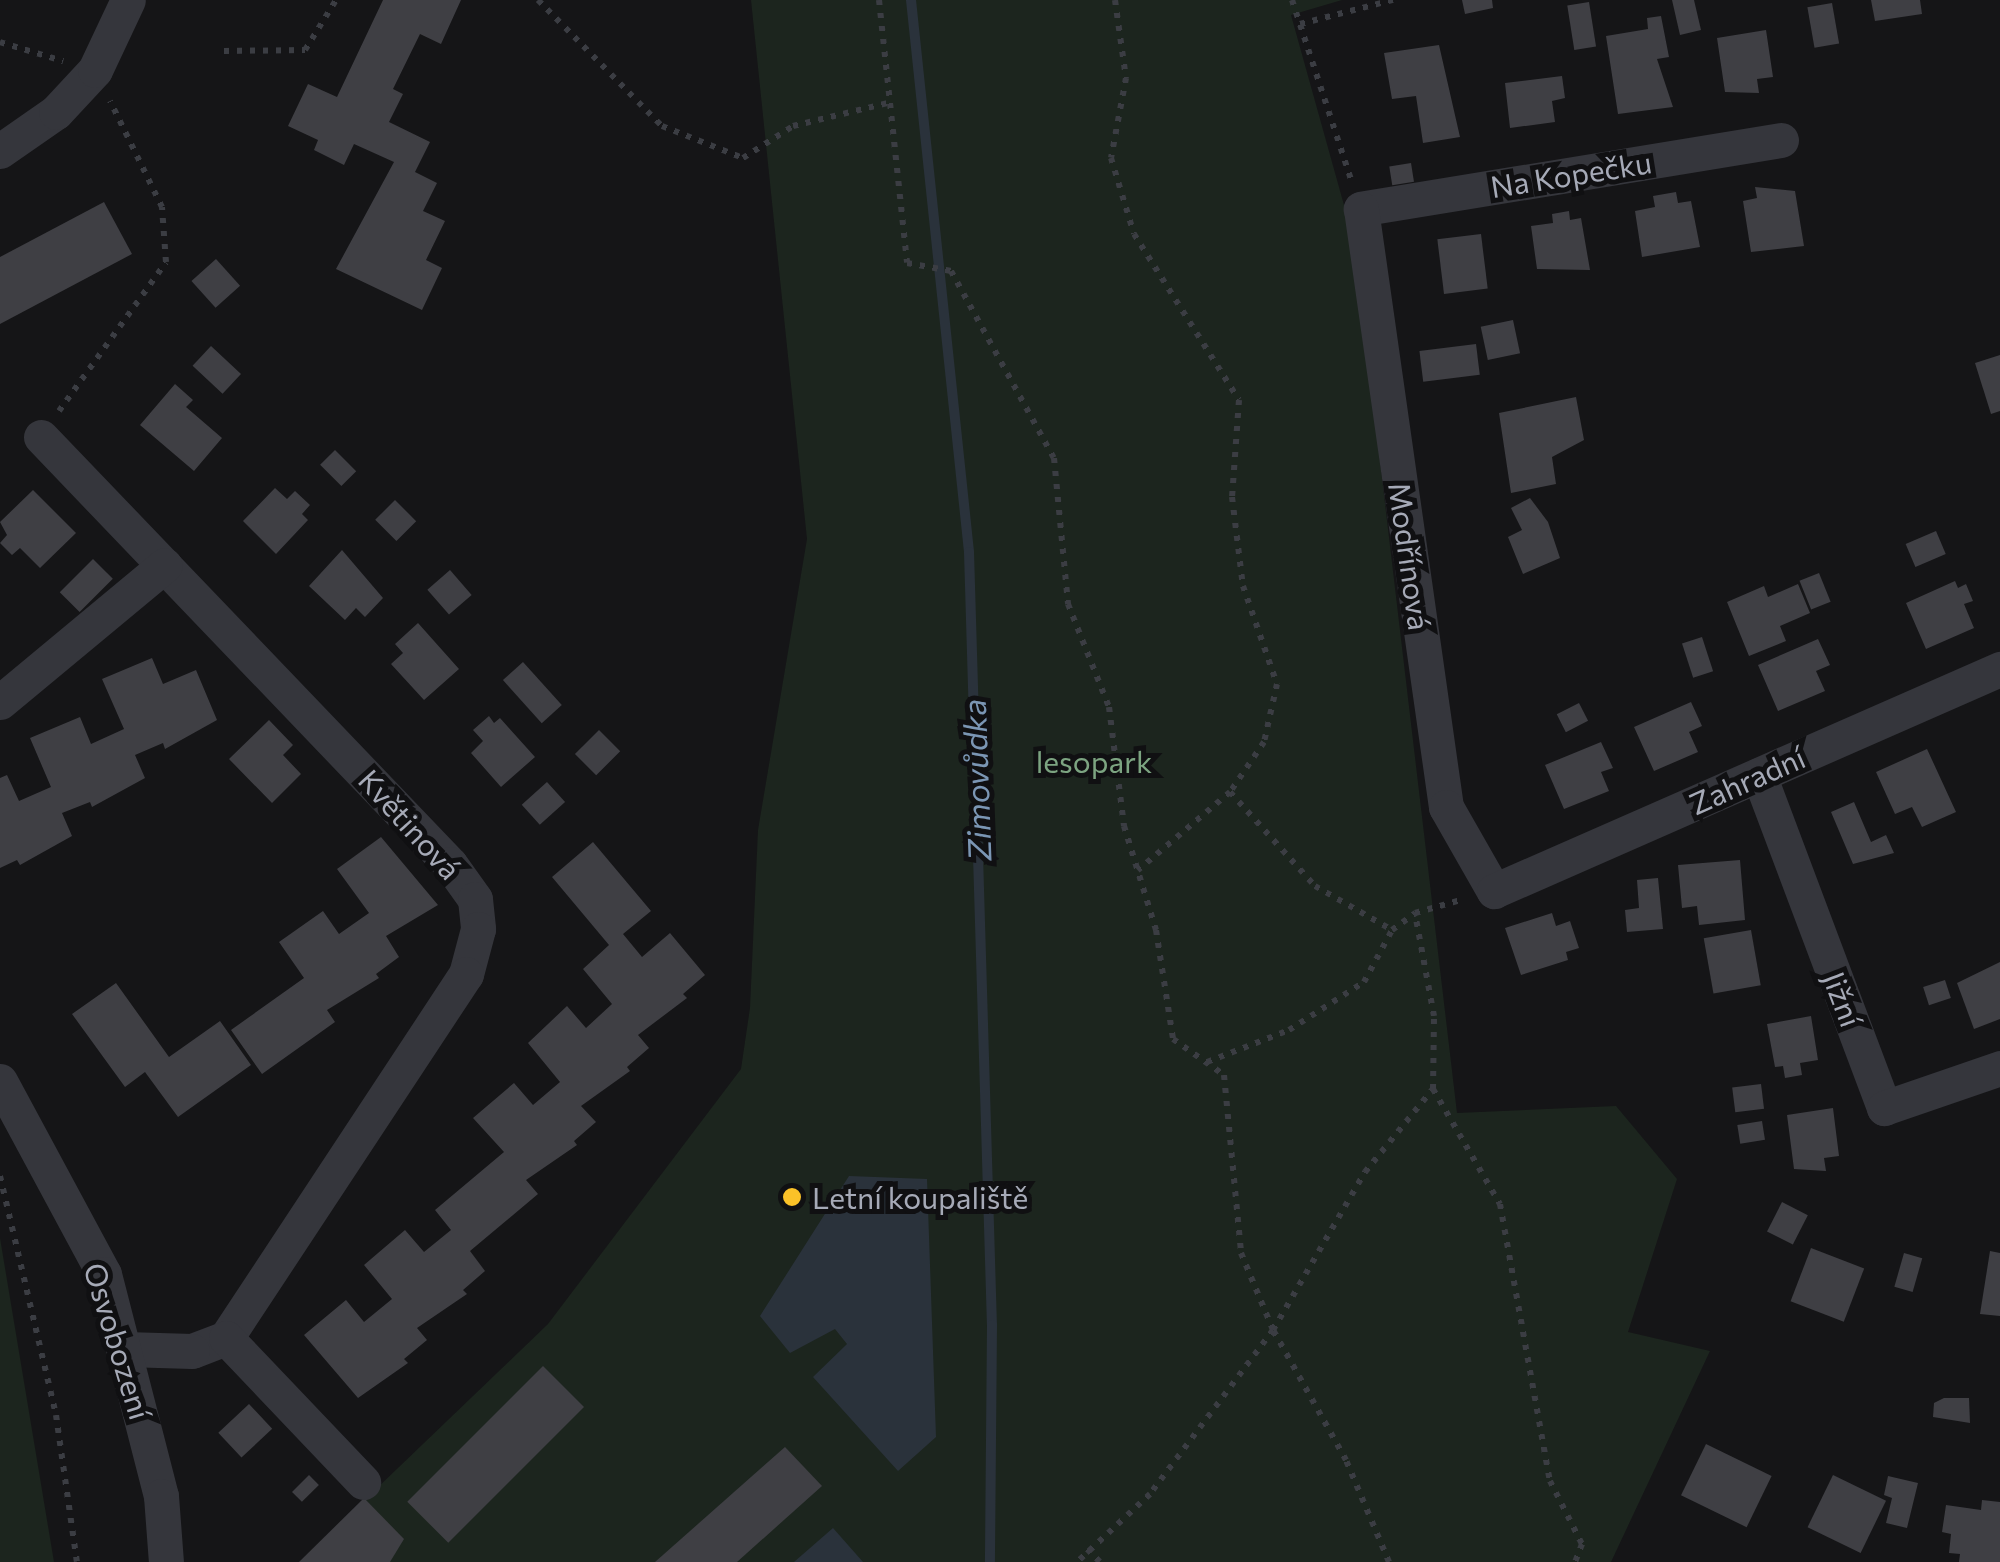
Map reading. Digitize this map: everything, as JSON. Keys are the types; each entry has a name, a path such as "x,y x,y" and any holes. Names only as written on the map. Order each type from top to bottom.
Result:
{"street":[{"path":"0,150 56,112 95,70 128,0"},
{"name":"Na Kopečku","path":"1360,208 1781,140"},
{"name":"Modřínová","path":"1360,208 1446,807 1494,891"},
{"name":"Květinová","path":"41,437 450,864 475,899 466,974 226,1338"},
{"path":"0,702 165,566"},
{"name":"Zahradní","path":"1494,891 2000,669"},
{"name":"Jižní","path":"1758,775 1884,1108 2000,1068"},
{"name":"Osvobození","path":"0,1081 104,1274 161,1496 166,1562"},
{"path":"125,1349 192,1351 226,1338 363,1482"}],"path":[{"path":"224,51 305,50 336,0"},
{"path":"538,0 662,126 743,158 794,126 888,103"},
{"path":"879,0 907,264 951,271 1054,458 1068,604 1110,708 1124,826 1156,930 1173,1040 1224,1076 1241,1253 1273,1330 1346,1460 1388,1562"},
{"path":"1115,0 1126,78 1111,158 1128,215 1239,400 1232,497 1243,586 1277,684 1264,742 1230,792 1138,870"},
{"path":"1292,0 1360,208"},
{"path":"1300,24 1393,0"},
{"path":"0,42 95,70 162,208 166,262 41,437"},
{"path":"1230,792 1314,886 1392,930"},
{"path":"1206,1062 1289,1030 1364,982 1392,930 1414,913 1494,891"},
{"path":"1414,913 1434,1016 1434,1089 1500,1204 1550,1481 1582,1544 1575,1562"},
{"path":"1077,1562 1087,1548 1150,1494 1273,1330 1365,1172 1434,1089"},
{"path":"0,1176 56,1415 77,1562"},
{"path":"1087,1548 1100,1562"}],"green space":[{"name":"lesopark","path":"751,0 1342,0 1291,15 1354,241 1457,1113 1616,1106 1677,1179 1628,1332 1710,1351 1611,1562 300,1562 548,1324 741,1069 750,1008 758,830 807,539"},
{"path":"0,1238 54,1562 0,1562"}],"shaded area":[{"path":"849,1176 927,1179 936,1437 898,1471 813,1377 847,1344 835,1329 790,1353 760,1316"},
{"path":"833,1528 863,1562 794,1562"}],"building":[{"path":"383,0 461,0 441,44 420,34 393,89 403,94 389,122 430,142 415,172 437,183 423,211 445,221 426,260 442,268 422,310 336,269 394,162 354,144 344,165 314,150 318,140 288,126 308,84 337,97"},
{"path":"1462,0 1492,0 1493,8 1465,14"},
{"path":"1672,0 1694,0 1701,30 1680,35"},
{"path":"1871,0 1920,0 1922,14 1875,21"},
{"path":"1589,2 1596,46 1574,50 1567,5"},
{"path":"1832,3 1839,43 1814,48 1807,7"},
{"path":"1661,16 1669,57 1657,59 1673,107 1618,114 1606,36 1648,29 1647,18"},
{"path":"1766,30 1773,77 1757,79 1759,93 1725,92 1717,38"},
{"path":"1439,45 1460,137 1423,143 1416,96 1392,99 1384,53"},
{"path":"1562,76 1565,98 1552,101 1555,122 1510,128 1505,83"},
{"path":"1411,163 1414,182 1392,185 1389,166"},
{"path":"1755,187 1795,191 1804,246 1751,252 1743,201 1757,198"},
{"path":"1676,192 1678,203 1691,201 1700,247 1642,257 1635,211 1655,207 1653,196"},
{"path":"104,202 132,254 0,324 0,257"},
{"path":"1569,211 1570,220 1581,218 1590,270 1537,269 1531,226 1553,223 1552,214"},
{"path":"1481,234 1488,289 1444,294 1437,239"},
{"path":"216,259 240,286 216,308 191,281"},
{"path":"1513,320 1520,353 1488,360 1481,327"},
{"path":"1476,344 1480,375 1423,382 1419,351"},
{"path":"211,346 241,374 223,394 193,366"},
{"path":"2000,355 2000,411 1991,414 1975,363"},
{"path":"175,384 193,400 186,407 222,438 194,471 140,425"},
{"path":"1576,397 1584,440 1552,457 1556,484 1511,493 1499,413"},
{"path":"335,450 356,471 341,486 320,465"},
{"path":"275,488 287,499 295,491 310,505 302,514 308,520 276,554 243,521"},
{"path":"33,490 76,533 40,568 20,548 12,555 0,543 7,535 0,522"},
{"path":"1530,498 1548,522 1560,558 1523,574 1508,537 1522,530 1511,508"},
{"path":"395,500 416,521 396,541 375,520"},
{"path":"1936,531 1946,554 1915,567 1906,544"},
{"path":"342,550 383,598 365,617 356,608 345,620 309,586"},
{"path":"93,559 113,579 80,612 60,592"},
{"path":"450,570 472,595 449,615 427,590"},
{"path":"1819,573 1831,602 1811,610 1800,581"},
{"path":"1955,581 1958,588 1966,584 1973,601 1964,604 1974,628 1926,649 1906,603"},
{"path":"1798,584 1810,613 1780,626 1786,641 1749,656 1727,602 1764,586 1768,597"},
{"path":"418,623 459,669 424,700 391,664 403,653 395,644"},
{"path":"1702,637 1713,671 1693,678 1682,643"},
{"path":"1818,639 1830,665 1816,671 1825,691 1778,711 1758,665"},
{"path":"152,658 163,684 196,670 217,720 165,749 163,743 135,755 145,778 92,807 90,802 62,813 72,836 20,865 17,860 0,868 0,778 7,775 19,801 51,787 30,738 80,717 91,744 124,729 102,679"},
{"path":"523,662 562,705 542,723 503,680"},
{"path":"1691,702 1702,726 1689,732 1698,752 1654,771 1634,727"},
{"path":"1579,703 1588,721 1566,732 1557,714"},
{"path":"489,716 494,723 500,718 535,757 501,787 471,753 483,741 473,730"},
{"path":"269,720 293,745 283,755 301,774 272,803 229,759"},
{"path":"599,730 620,751 596,775 575,754"},
{"path":"1601,742 1613,768 1601,772 1609,791 1564,809 1545,765"},
{"path":"1927,749 1956,812 1922,827 1912,807 1895,814 1876,772"},
{"path":"547,782 565,802 540,825 522,805"},
{"path":"1854,802 1871,842 1886,835 1894,853 1853,864 1831,812"},
{"path":"381,837 438,905 386,936 399,957 376,974 379,978 327,1010 335,1022 262,1074 231,1030 304,978 279,942 323,911 339,934 369,913 337,869"},
{"path":"593,842 651,911 623,934 642,957 670,933 705,975 683,994 687,998 638,1035 649,1048 627,1067 630,1071 581,1106 596,1122 574,1141 577,1145 526,1180 538,1194 470,1251 485,1271 463,1290 467,1294 417,1328 427,1340 404,1359 408,1363 358,1398 304,1335 346,1300 364,1322 392,1299 364,1265 405,1230 424,1252 451,1230 435,1210 504,1152 473,1118 514,1083 533,1105 560,1082 528,1043 567,1006 586,1028 612,1004 583,969 609,945 552,877"},
{"path":"1740,860 1745,920 1699,925 1697,906 1682,908 1678,865"},
{"path":"1658,878 1663,929 1627,932 1625,910 1639,908 1637,880"},
{"path":"1552,913 1556,926 1570,921 1579,948 1566,952 1568,960 1521,975 1505,928"},
{"path":"1751,930 1761,985 1713,993 1704,938"},
{"path":"2000,962 2000,1019 1974,1029 1957,983"},
{"path":"1945,980 1951,998 1929,1005 1923,987"},
{"path":"116,983 169,1057 220,1021 251,1065 178,1117 145,1072 125,1087 72,1014"},
{"path":"1811,1016 1818,1060 1800,1063 1802,1075 1785,1078 1783,1066 1775,1067 1767,1024"},
{"path":"1761,1084 1764,1109 1735,1112 1732,1088"},
{"path":"1833,1108 1839,1156 1824,1158 1826,1171 1794,1169 1787,1115"},
{"path":"1762,1121 1765,1140 1740,1144 1737,1125"},
{"path":"1782,1202 1808,1215 1793,1245 1767,1231"},
{"path":"1811,1248 1864,1268 1844,1322 1791,1301"},
{"path":"1990,1251 2000,1253 2000,1316 1980,1314"},
{"path":"1904,1253 1922,1258 1913,1292 1894,1287"},
{"path":"543,1366 584,1407 448,1543 407,1502"},
{"path":"1944,1398 1969,1398 1970,1423 1933,1417 1934,1403"},
{"path":"249,1404 272,1429 241,1458 218,1433"},
{"path":"1706,1444 1772,1476 1747,1527 1681,1495"},
{"path":"785,1447 822,1486 737,1562 655,1562"},
{"path":"309,1475 319,1485 302,1502 292,1492"},
{"path":"1833,1475 1886,1501 1861,1553 1808,1527"},
{"path":"1888,1476 1918,1483 1907,1528 1886,1523 1892,1498 1884,1495"},
{"path":"364,1498 404,1539 390,1562 299,1562"},
{"path":"1982,1500 2000,1502 2000,1562 1959,1562 1960,1554 1949,1553 1951,1534 1942,1532 1946,1505 1981,1510"}],"waterway":[{"name":"Zimovůdka","path":"911,0 969,552 992,1325 990,1562"}],"place":[{"name":"Letní koupaliště","path":"792,1197"}]}
